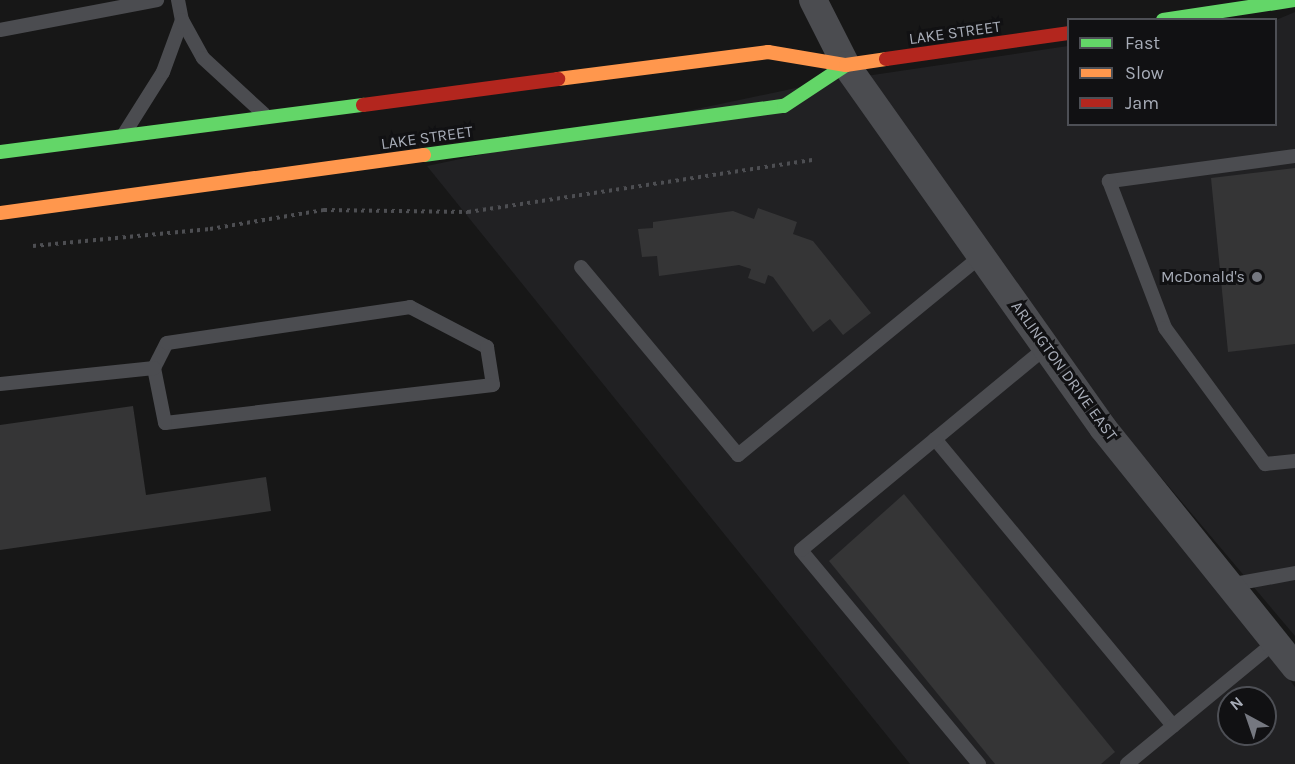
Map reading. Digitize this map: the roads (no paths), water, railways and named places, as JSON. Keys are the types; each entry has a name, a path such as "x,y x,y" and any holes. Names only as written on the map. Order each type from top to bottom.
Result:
{"main road":[{"path":"1176,18 1295,0"},
{"name":"LAKE STREET","path":"0,152 266,115 768,52 846,66 1067,33"},
{"name":"LAKE STREET","path":"0,213 784,106 846,66"}],"street":[{"name":"ARLINGTON DRIVE EAST","path":"813,0 846,66 1046,347 1295,667"}],"lane":[{"path":"0,30 157,0"},
{"path":"178,0 182,20 203,58 266,115"},
{"path":"123,135 163,72 182,20"},
{"path":"1295,156 1109,181 1165,328 1265,464 1295,461"},
{"path":"581,267 738,455 981,256"},
{"path":"410,307 487,347 493,385 165,423 154,368 166,343 410,307"},
{"path":"979,764 801,550 1046,347"},
{"path":"0,384 154,368"},
{"path":"935,439 1173,726"},
{"path":"1229,585 1295,573"},
{"path":"1127,764 1275,642"}],"place":[{"name":"McDonald's","path":"1257,277"}]}
